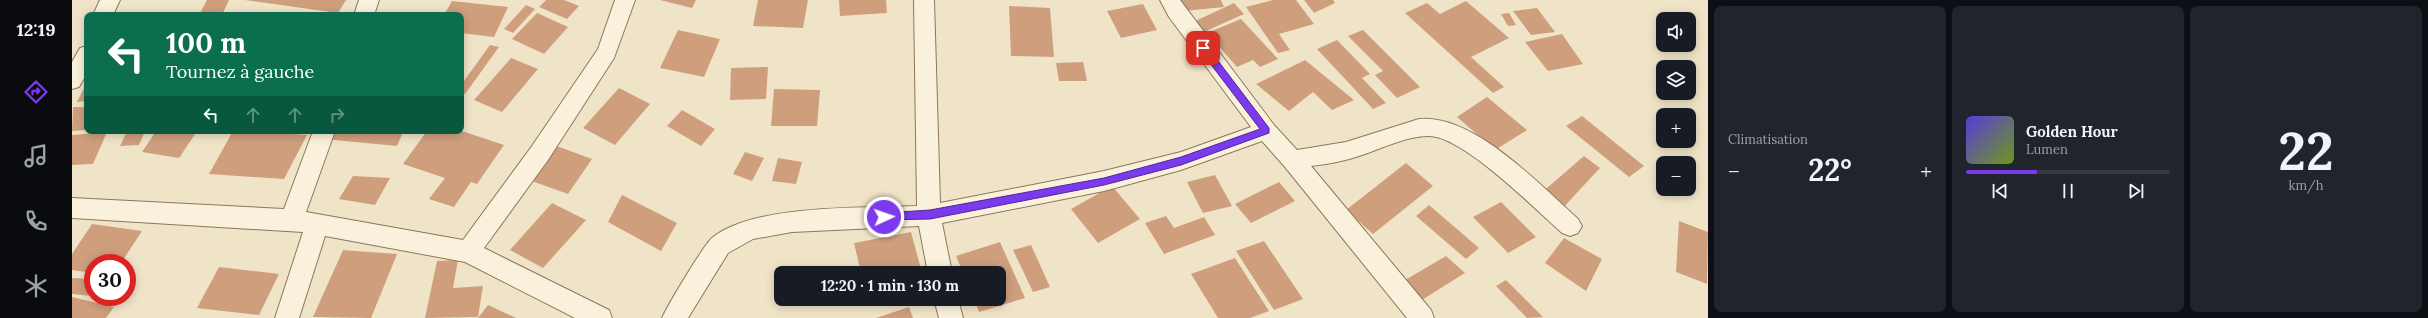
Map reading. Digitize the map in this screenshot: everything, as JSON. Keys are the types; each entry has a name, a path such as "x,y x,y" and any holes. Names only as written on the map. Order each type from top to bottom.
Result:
{"street":[{"path":"104,12 110,0"},
{"path":"365,12 369,0"},
{"path":"468,252 540,153 607,52 625,0"},
{"path":"924,0 930,215 939,266"},
{"path":"1170,0 1176,12 1266,131 1293,160 1422,318"},
{"path":"72,81 84,59"},
{"path":"1293,160 1351,150 1395,135 1430,127 1451,131 1487,156 1570,226"},
{"path":"674,318 720,246 749,229 792,222 930,215 1104,182 1181,161 1266,131"},
{"path":"292,220 323,134"},
{"path":"72,208 292,220 317,226 468,252 600,318"},
{"path":"287,318 317,226"},
{"path":"948,306 951,318"}],"building":[{"path":"207,0 229,0 223,12 201,12"},
{"path":"245,0 346,0 339,12"},
{"path":"546,0 564,0 579,6 567,19 539,7"},
{"path":"660,0 696,0 692,8"},
{"path":"758,0 808,0 803,28 753,26"},
{"path":"839,0 886,0 887,13 840,16"},
{"path":"1180,0 1221,0 1224,7 1184,11"},
{"path":"1273,0 1296,0 1314,24 1279,34 1290,50 1278,53 1246,7"},
{"path":"1304,0 1333,0 1335,3 1314,13"},
{"path":"452,1 508,7 494,37 464,33 464,12 446,12"},
{"path":"1466,1 1509,38 1471,57 1504,87 1493,93 1405,13 1427,3 1440,14"},
{"path":"1234,3 1244,14 1197,35 1189,24"},
{"path":"1143,4 1157,30 1121,38 1107,11"},
{"path":"526,5 535,9 513,33 504,29"},
{"path":"1009,6 1050,8 1054,57 1011,56"},
{"path":"1537,8 1555,32 1531,35 1513,11"},
{"path":"537,13 568,27 544,54 512,39"},
{"path":"1509,13 1516,25 1508,26 1501,14"},
{"path":"1241,19 1278,59 1260,67 1253,60 1237,67 1207,33"},
{"path":"678,30 720,39 704,77 660,68"},
{"path":"1363,30 1420,87 1397,98 1375,75 1383,71 1348,36"},
{"path":"1562,34 1583,64 1548,71 1525,42"},
{"path":"1337,40 1370,74 1362,78 1386,103 1373,109 1317,49"},
{"path":"490,45 499,47 465,94 464,81"},
{"path":"511,58 538,69 502,112 474,100"},
{"path":"1305,60 1354,100 1332,110 1313,92 1289,111 1256,84"},
{"path":"1083,62 1087,81 1059,81 1056,63"},
{"path":"768,67 766,99 730,100 731,68"},
{"path":"84,88 84,101 77,102"},
{"path":"619,88 650,104 615,145 583,128"},
{"path":"774,89 820,90 817,126 771,126"},
{"path":"1487,97 1527,130 1495,150 1457,117"},
{"path":"73,107 84,107 84,130 72,131"},
{"path":"682,110 715,129 701,146 667,126"},
{"path":"1582,116 1644,166 1629,177 1566,126"},
{"path":"464,132 504,145 477,184 471,182 454,207 429,199 445,178 403,164 425,134 464,134"},
{"path":"106,134 93,164 72,165 72,135"},
{"path":"126,134 144,134 139,145 120,146"},
{"path":"154,134 195,134 179,158 142,152"},
{"path":"231,134 307,135 284,179 209,174"},
{"path":"326,134 402,134 397,146 324,139"},
{"path":"554,145 592,159 568,194 529,180"},
{"path":"745,152 764,158 752,181 733,174"},
{"path":"1584,156 1600,168 1560,211 1540,194"},
{"path":"778,158 802,162 796,184 772,181"},
{"path":"1406,163 1433,186 1373,234 1346,210"},
{"path":"1215,175 1232,206 1203,213 1187,182"},
{"path":"353,176 390,178 375,205 339,199"},
{"path":"1279,182 1295,201 1251,223 1235,204"},
{"path":"1112,186 1140,219 1098,243 1071,209"},
{"path":"622,195 677,223 661,251 608,222"},
{"path":"1501,202 1536,237 1508,253 1473,217"},
{"path":"552,203 586,220 543,268 510,250"},
{"path":"1429,205 1479,248 1466,259 1416,216"},
{"path":"1166,216 1174,228 1204,217 1215,235 1164,254 1145,223"},
{"path":"1679,221 1708,232 1707,284 1676,272"},
{"path":"92,224 142,231 127,254 84,254 84,272 72,270 72,254"},
{"path":"911,232 920,266 859,266 854,243"},
{"path":"1564,238 1602,259 1586,291 1545,263"},
{"path":"1264,241 1303,299 1274,310 1236,251"},
{"path":"1000,242 1025,298 1006,304 1006,266 960,266 956,256"},
{"path":"1031,245 1050,287 1033,292 1013,250"},
{"path":"343,250 397,254 371,318 313,317"},
{"path":"1446,256 1465,273 1417,303 1400,283"},
{"path":"1235,258 1269,311 1250,318 1218,318 1191,274"},
{"path":"458,260 453,288 483,286 478,317 425,318 437,261"},
{"path":"219,267 279,274 259,315 197,308"},
{"path":"72,278 84,279 84,295 72,294"},
{"path":"1506,280 1543,317 1527,318 1496,286"},
{"path":"72,297 84,300 84,306 114,307 106,318 72,318"},
{"path":"488,305 516,318 478,318"},
{"path":"977,306 999,306 979,312"},
{"path":"909,307 913,318 876,318"}],"route":[{"path":"884,217 930,215 1104,182 1181,161 1266,131 1203,48"}]}
